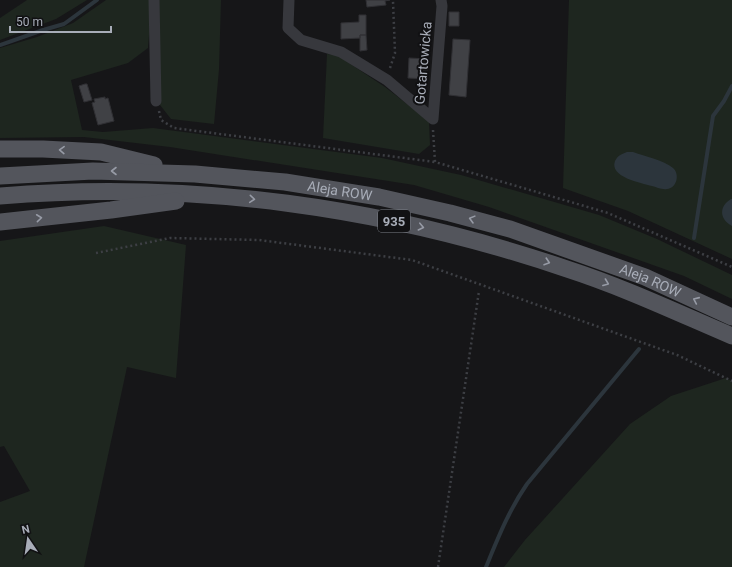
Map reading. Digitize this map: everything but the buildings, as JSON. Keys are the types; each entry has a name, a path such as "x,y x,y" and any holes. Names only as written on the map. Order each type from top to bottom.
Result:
{"main road":[{"path":"0,149 43,149 101,152 195,174"},
{"name":"Aleja ROW","path":"0,176 93,171 195,174 259,179 330,189 404,202 510,229 645,277 732,316"},
{"name":"Aleja ROW","path":"0,196 94,192 166,192 213,195 333,210 404,223 470,239 570,270 630,292 732,336"},
{"path":"0,222 111,210 213,195"}],"street":[{"path":"154,0 156,101"},
{"name":"Gotartowicka","path":"288,0 288,28 301,40 341,52 387,80 433,119"},
{"name":"Gotartowicka","path":"433,119 442,6 441,0"}],"path":[{"path":"387,80 395,53 393,1"},
{"path":"156,101 161,120 174,128 435,162 608,213 732,266"},
{"path":"433,119 435,162"},
{"path":"96,253 170,238 259,240 412,260 677,355 732,381"},
{"path":"438,567 479,291"}],"shaded area":[{"path":"27,0 87,0 56,19 0,40 0,18"},
{"path":"106,0 149,0 151,10 148,48 128,63 71,80 82,130 103,132 153,128 382,158 461,175 599,215 657,239 732,275 732,299 684,276 489,207 414,185 170,147 84,137 0,138 0,48 37,37 73,23"},
{"path":"157,0 221,0 219,69 214,124 171,119 160,105"},
{"path":"569,0 732,0 732,259 628,211 563,188"},
{"path":"327,54 337,55 385,87 429,121 430,145 419,154 323,138"},
{"path":"627,152 633,152 659,160 669,165 675,171 677,177 673,186 663,189 634,181 621,175 614,167 615,161 619,156"},
{"path":"731,199 732,226 725,220 722,212 724,205"},
{"path":"104,226 186,245 176,378 127,367 84,567 0,567 0,502 30,491 4,446 0,447 0,241"},
{"path":"726,378 732,381 732,567 504,567 525,540 630,424 671,396"}],"waterway":[{"path":"0,45 64,24 97,0"},
{"path":"694,238 713,116 724,101 732,86"},
{"path":"486,567 509,514 527,484 639,349"}]}
